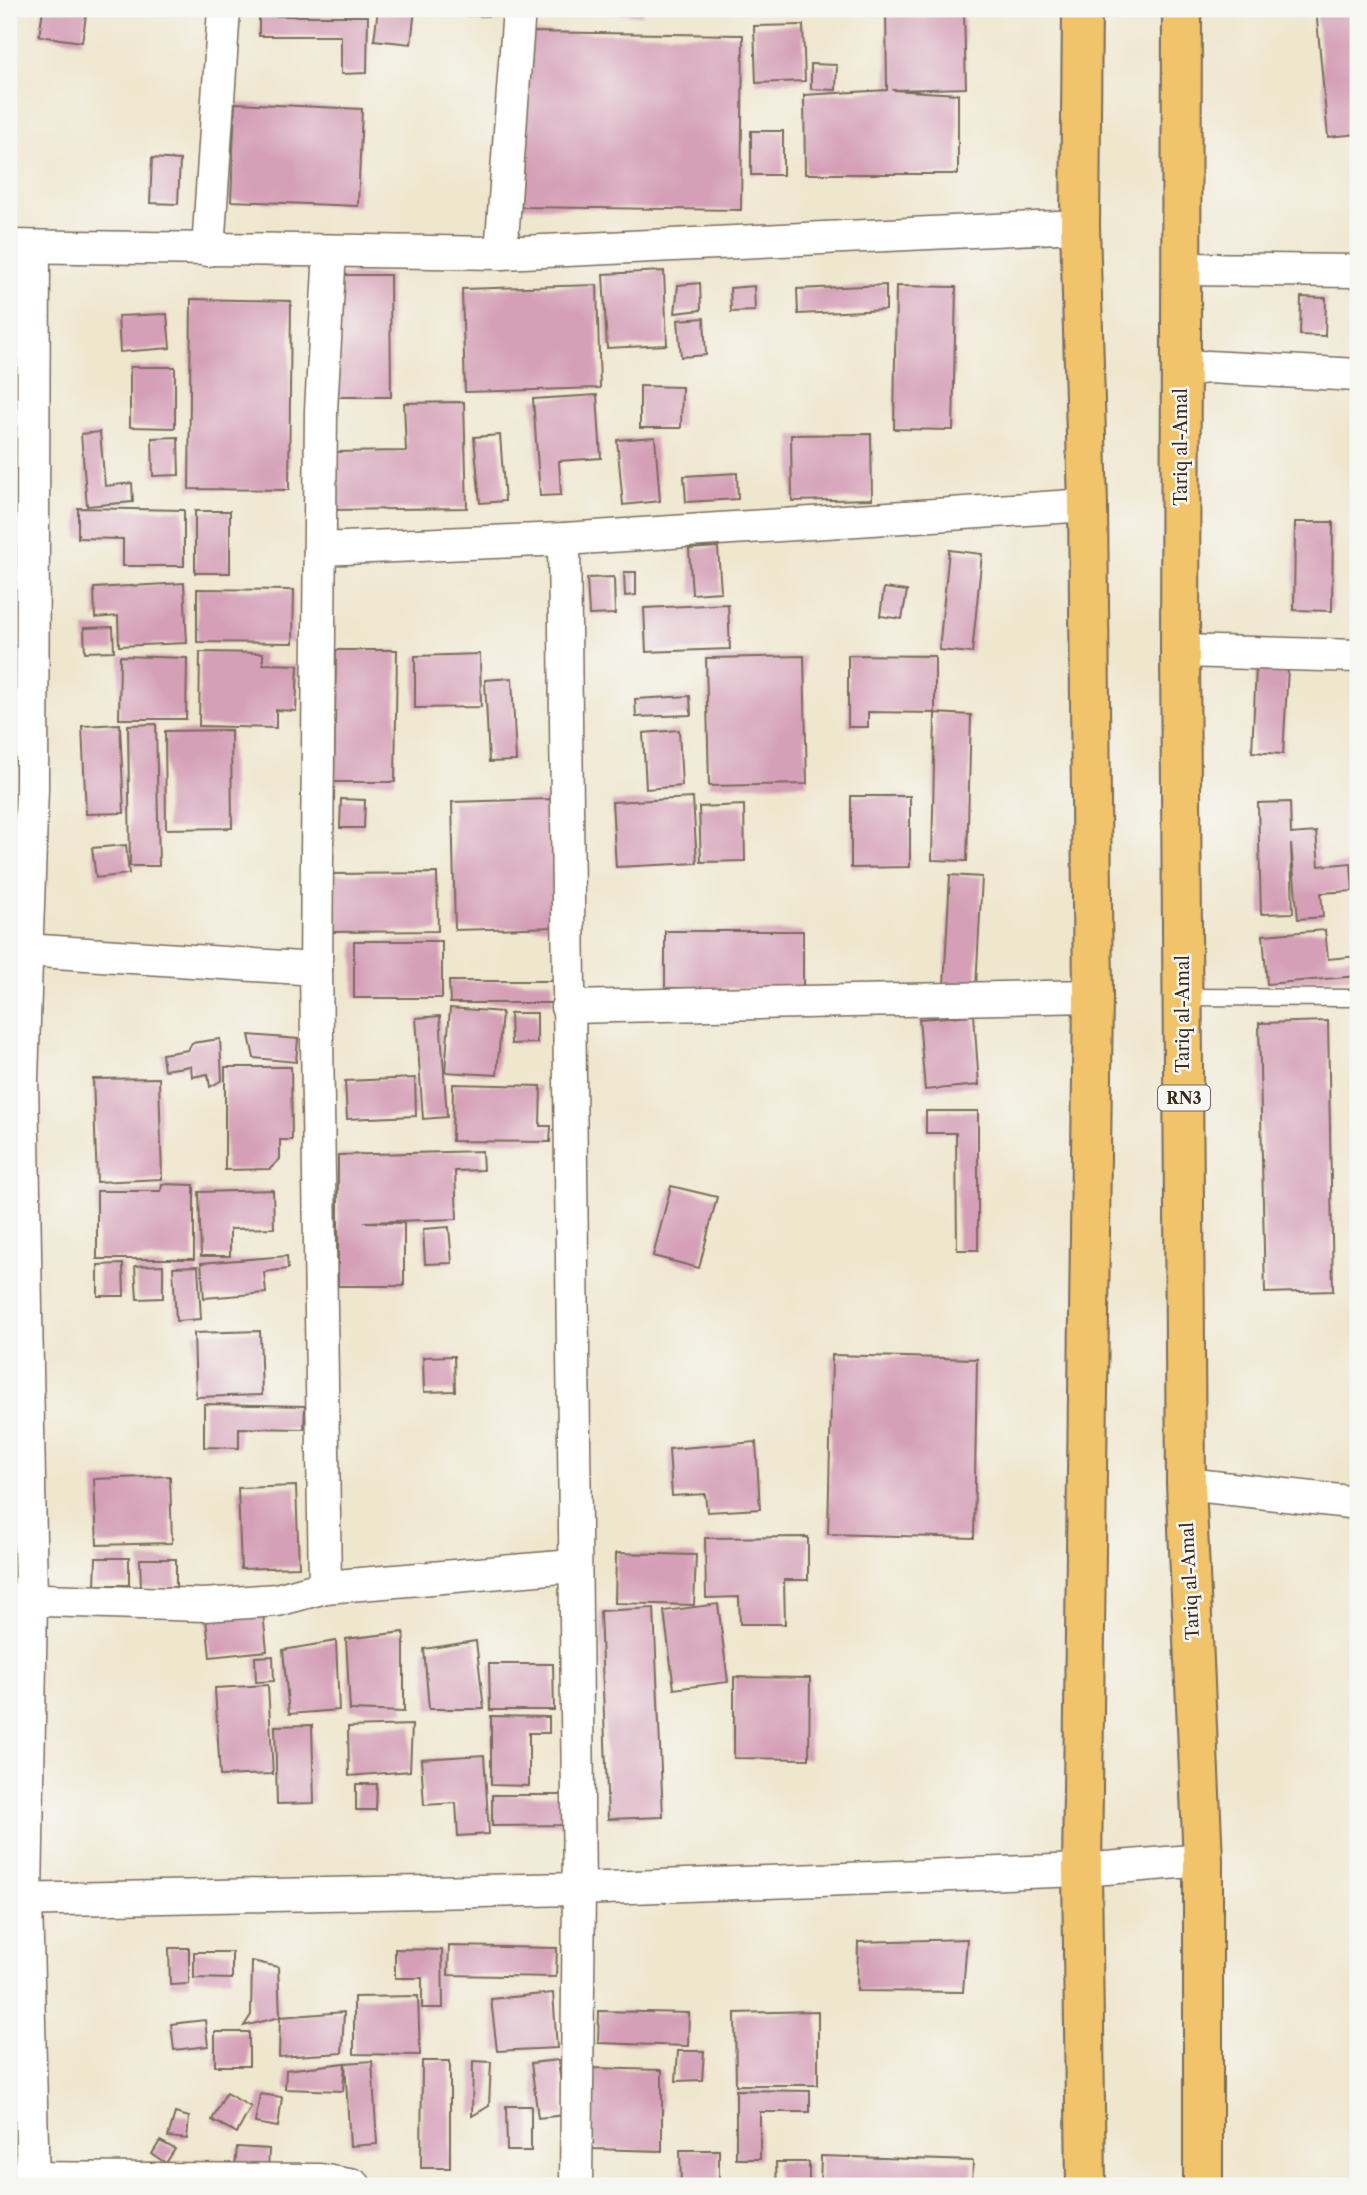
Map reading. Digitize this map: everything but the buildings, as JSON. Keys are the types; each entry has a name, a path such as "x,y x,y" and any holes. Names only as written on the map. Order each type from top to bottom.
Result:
{"highway":[{"path":"1082,9 1080,226 1088,505 1093,996 1082,1870 1086,2186"},
{"name":"Tariq al-Amal","path":"1182,9 1180,651 1186,1483 1203,1860 1203,2186"}],"street":[{"path":"208,250 224,9"},
{"path":"501,253 519,9"},
{"path":"355,2186 320,2183 25,2180 17,1900 20,1599 16,1079 25,950 20,787 21,247 501,253 1080,226"},
{"path":"325,1587 316,969 321,410 330,251"},
{"path":"1181,269 1358,271"},
{"path":"1181,370 1208,367 1358,375"},
{"path":"320,549 564,539 1088,505"},
{"path":"564,539 573,1566 579,1889 576,2186"},
{"path":"1180,651 1358,656"},
{"path":"25,950 316,969"},
{"path":"567,1007 1093,996"},
{"path":"1186,1483 1358,1503"},
{"path":"20,1599 204,1605 276,1600 325,1587 573,1566"},
{"path":"17,1900 579,1889 1082,1870 1203,1860"}],"lane":[{"path":"1183,997 1358,998"}]}
